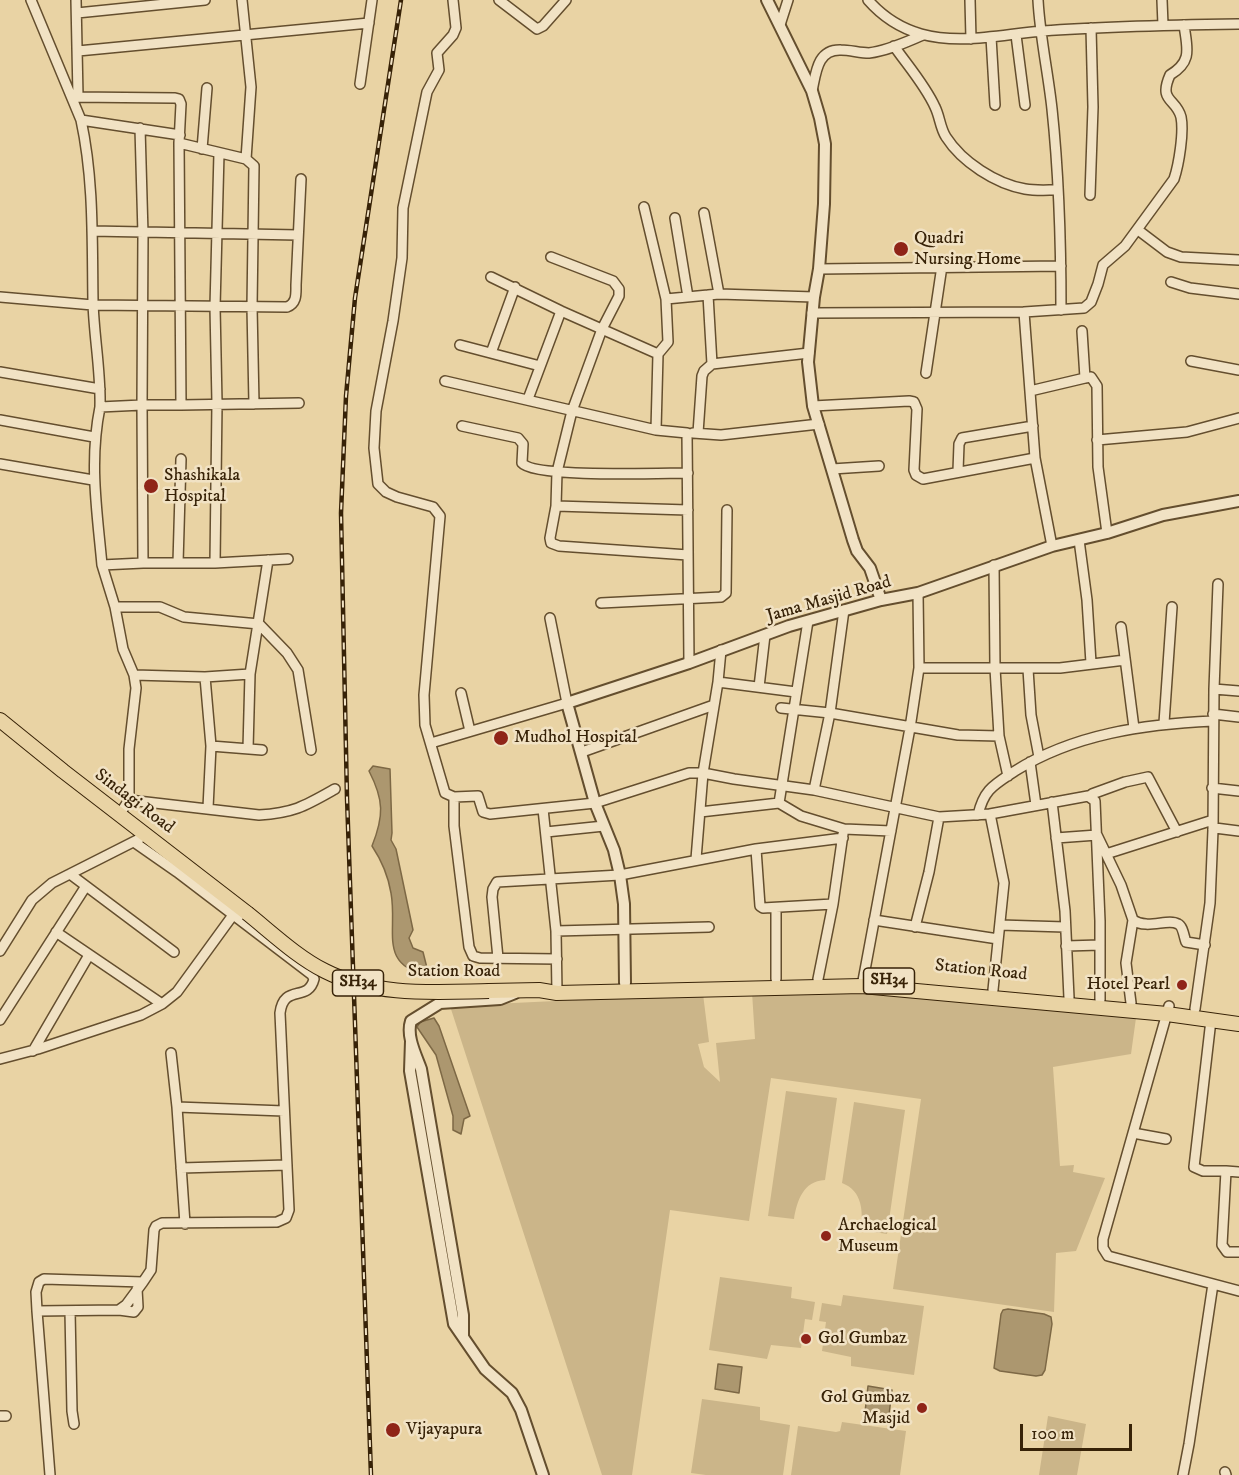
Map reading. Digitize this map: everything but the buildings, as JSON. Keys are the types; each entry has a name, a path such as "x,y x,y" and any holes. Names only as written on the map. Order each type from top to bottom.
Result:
{"main road":[{"name":"Sindagi Road","path":"0,720 247,913"},
{"name":"Station Road","path":"247,913 325,971 347,980 382,989 420,992 539,990 625,983 818,979 993,990 1131,1003 1239,1024"},
{"name":"Station Road","path":"557,989 863,982 1168,1010 1195,1009 1239,1015"}],"street":[{"path":"31,0 75,96 90,175 93,305 100,389 100,407 94,437 93,480 102,565 115,607 123,649 134,675 136,694 129,749 129,800 119,815"},
{"path":"75,96 78,51 76,0"},
{"path":"77,13 121,4 202,0"},
{"path":"242,0 250,87 246,159"},
{"path":"360,84 372,0"},
{"path":"453,0 456,28 453,36 437,53 439,70 427,92 403,208 402,258 376,411 374,448 378,484 386,492 397,497 433,507 440,516 424,695 425,725 445,793 454,797 478,796 483,812 486,814 595,803 689,773 704,772 734,779 814,790 939,817 990,814 1083,797 1092,798 1095,801 1097,835 1100,1000"},
{"path":"499,0 537,29 543,26 566,0"},
{"path":"767,0 812,91 825,144 826,175 819,269 808,353 813,406 852,540 870,568 881,600"},
{"path":"780,25 788,0"},
{"path":"868,0 894,23 923,35 971,39 1091,28 1239,24"},
{"path":"970,0 971,39"},
{"path":"1038,0 1040,31 1052,108 1061,266 1061,310"},
{"path":"1162,0 1163,26"},
{"path":"78,51 369,23"},
{"path":"812,313 1024,312 1084,308 1091,302 1103,265 1125,246 1138,230 1169,187 1177,170 1181,117 1168,99 1166,91 1170,75 1180,69 1187,59 1184,25"},
{"path":"1090,195 1093,107 1091,28"},
{"path":"812,91 818,63 825,54 832,50 868,53 923,35"},
{"path":"1016,35 1025,105"},
{"path":"991,37 995,105"},
{"path":"894,46 925,89 936,108 945,136 958,152 1001,182 1022,189 1057,190"},
{"path":"202,149 207,88"},
{"path":"75,96 178,99 181,104 179,139 181,405"},
{"path":"81,120 140,128 179,139 202,149 246,159 254,166 252,234 254,404"},
{"path":"140,128 143,234 143,563"},
{"path":"215,563 217,403 215,307 219,153"},
{"path":"0,297 93,305 287,307 295,302 301,179"},
{"path":"644,207 666,299 668,342 658,354 656,430"},
{"path":"704,213 719,294"},
{"path":"675,218 688,297"},
{"path":"1138,230 1167,252 1181,257 1239,260"},
{"path":"92,231 143,234 298,235"},
{"path":"551,257 613,281 619,296 602,329 572,411 557,472 551,543 688,555"},
{"path":"926,373 942,266"},
{"path":"819,269 1061,266"},
{"path":"491,277 658,354"},
{"path":"1171,282 1190,288 1239,294"},
{"path":"491,352 515,287"},
{"path":"666,299 719,294 814,297"},
{"path":"708,295 712,364"},
{"path":"528,399 561,311"},
{"path":"1024,312 1035,458 1052,546"},
{"path":"1083,331 1085,378"},
{"path":"460,345 540,366"},
{"path":"689,663 688,473 702,376 712,364 808,353"},
{"path":"1191,361 1239,370"},
{"path":"0,372 100,389"},
{"path":"1030,391 1091,377 1097,386 1098,467 1107,533"},
{"path":"445,381 656,430 721,435 819,424"},
{"path":"813,406 914,402 918,409 914,470 916,475 923,479 1035,458"},
{"path":"100,407 299,403"},
{"path":"1097,440 1187,432 1239,418"},
{"path":"0,420 94,437"},
{"path":"462,426 518,438 523,444 522,463 527,468 557,472 688,473"},
{"path":"958,471 959,444 962,438 1033,426"},
{"path":"178,562 181,459"},
{"path":"0,464 93,480"},
{"path":"832,469 879,466"},
{"name":"Jama Masjid Road","path":"431,743 567,703 808,621 918,592 1052,546 1107,533 1163,515 1239,501"},
{"path":"555,506 688,510"},
{"path":"601,603 721,597 726,593 727,510"},
{"path":"1078,540 1087,600 1091,663"},
{"path":"102,565 288,559"},
{"path":"248,749 250,674 268,560"},
{"path":"994,565 995,668 999,735 1008,776"},
{"path":"1195,1009 1210,903 1218,584"},
{"path":"863,982 919,668 918,592"},
{"path":"115,607 160,607 184,617 259,624 287,652 298,670 312,750"},
{"path":"1164,723 1172,607"},
{"path":"814,790 830,713 844,610"},
{"path":"550,618 567,703 595,803 614,850 620,875 625,983"},
{"path":"779,803 808,621"},
{"path":"1121,627 1134,728"},
{"path":"759,687 765,635"},
{"path":"696,859 704,809 704,772 721,650"},
{"path":"919,668 1060,668 1125,660"},
{"path":"1028,669 1036,805"},
{"path":"134,675 206,677 250,674"},
{"path":"206,677 211,746 208,808"},
{"path":"718,682 796,692"},
{"path":"1214,689 1239,691"},
{"path":"461,693 470,731"},
{"path":"582,752 714,705"},
{"path":"781,708 830,713 958,735 999,735"},
{"path":"978,815 986,794 994,784 1034,759 1062,747 1134,728 1164,723 1239,717"},
{"path":"211,746 262,750"},
{"path":"1092,794 1125,782 1148,777 1177,832"},
{"path":"1212,788 1239,791"},
{"path":"129,800 259,815 298,809 335,789"},
{"path":"454,797 454,826 469,947 473,956 557,959"},
{"path":"1052,802 1065,911 1069,998"},
{"path":"704,809 779,803 801,816 843,833"},
{"path":"543,809 556,931 557,989"},
{"path":"990,814 1004,884 993,990"},
{"path":"915,927 929,872 939,817"},
{"path":"1106,854 1177,832 1213,825 1215,828 1239,831"},
{"path":"546,832 604,826"},
{"path":"498,958 492,897 494,885 497,882 620,875 843,833 891,831"},
{"path":"818,979 833,904 843,833"},
{"path":"0,951 5,933 32,900 52,883 147,835"},
{"path":"1056,838 1097,835"},
{"path":"1097,835 1121,885 1133,920 1126,963 1131,1003"},
{"path":"37,1311 119,1310 126,1305 137,1284 151,1270 154,1230 162,1223 277,1222 286,1218 289,1210 280,1013 282,1001 285,998 309,988 314,979 312,975 134,842"},
{"path":"756,849 760,906 767,909 833,904"},
{"path":"70,874 174,952"},
{"path":"0,1020 86,886"},
{"path":"776,908 776,979"},
{"path":"0,1059 33,1051 141,1015 162,1004 177,992 232,915"},
{"path":"874,920 998,939"},
{"path":"1133,920 1140,924 1177,923 1181,926 1186,942 1205,945"},
{"path":"1000,925 1065,927"},
{"path":"556,931 709,927"},
{"path":"56,932 162,1004"},
{"path":"1066,946 1100,945"},
{"path":"33,1051 89,955"},
{"path":"523,990 500,999 440,1003 411,1021 409,1029 410,1071 454,1324 485,1369 512,1393 521,1410 543,1475"},
{"path":"1168,1010 1103,1239 1104,1252 1108,1256 1239,1291"},
{"path":"1210,1020 1194,1167 1203,1171 1239,1172"},
{"path":"171,1053 185,1224"},
{"path":"177,1107 284,1111"},
{"path":"1133,1133 1166,1139"},
{"path":"181,1168 287,1165"},
{"path":"1226,1171 1222,1245 1227,1252 1239,1252"},
{"path":"50,1475 37,1286 44,1279 137,1284"},
{"path":"1183,1475 1213,1284"},
{"path":"70,1311 74,1424"}],"shaded area":[{"path":"373,766 390,769 391,840 396,849 413,930 409,938 413,948 423,952 429,976 413,971 402,964 393,945 393,907 390,886 384,868 372,846 379,826 381,808 369,771"},
{"path":"854,991 1136,1018 1131,1054 1053,1067 1060,1166 1074,1165 1073,1172 1105,1178 1076,1251 1056,1253 1054,1312 893,1289 921,1099 771,1078 749,1221 670,1210 632,1475 602,1475 450,1006 703,994 709,1042 698,1044 704,1067 720,1082 716,1043 755,1039 752,992"},
{"path":"434,1018 439,1026 470,1116 464,1119 461,1134 453,1130 453,1116 436,1055 417,1027 420,1022"},
{"path":"786,1091 837,1098 825,1180 811,1184 802,1193 794,1219 768,1216"},
{"path":"854,1102 905,1110 887,1234 861,1230 862,1216 858,1197 854,1191 842,1183"},
{"path":"720,1277 792,1287 791,1298 815,1302 812,1320 805,1319 801,1348 771,1345 767,1359 709,1350"},
{"path":"843,1295 924,1306 914,1375 851,1366 851,1357 822,1351 826,1322 819,1321 822,1303 841,1306"},
{"path":"1003,1310 1051,1317 1045,1370 1042,1375 1000,1371 994,1368 1001,1314"},
{"path":"718,1364 742,1367 739,1393 715,1389"},
{"path":"868,1386 892,1390 889,1415 865,1412"},
{"path":"702,1399 760,1407 760,1420 790,1425 783,1475 691,1473"},
{"path":"1048,1416 1086,1424 1077,1475 1039,1475"},
{"path":"842,1422 906,1431 900,1475 791,1475 798,1426 836,1432 840,1431"}],"railway":[{"path":"371,1475 347,798 341,513 346,396 355,298 401,0"}],"place":[{"name":"Quadri Nursing Home","path":"901,249"},
{"name":"Shashikala Hospital","path":"151,486"},
{"name":"Mudhol Hospital","path":"501,738"},
{"name":"Hotel Pearl","path":"1182,985"},
{"name":"Archaelogical Museum","path":"826,1236"},
{"name":"Gol Gumbaz","path":"806,1339"},
{"name":"Gol Gumbaz Masjid","path":"922,1408"},
{"name":"Vijayapura","path":"393,1430"}]}
